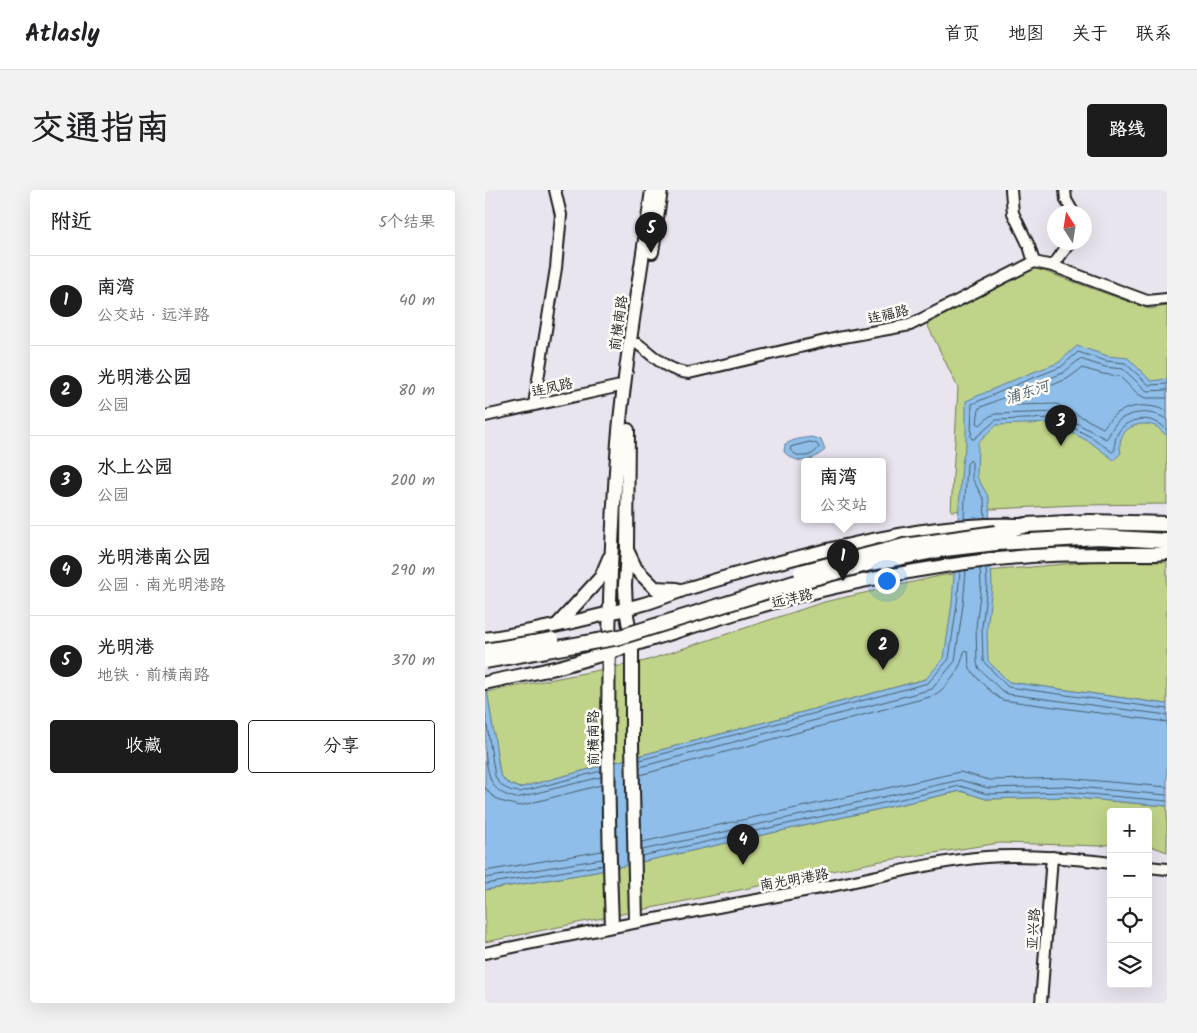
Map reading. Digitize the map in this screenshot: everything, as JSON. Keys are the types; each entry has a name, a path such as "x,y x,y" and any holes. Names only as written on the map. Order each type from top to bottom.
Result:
{"highway":[{"path":"485,661 620,636 794,583 867,564 945,549 1026,526 1090,522 1167,524"},
{"path":"487,642 578,636 619,627 818,567 867,554 934,541 996,533 1167,541"}],"main road":[{"name":"前横南路","path":"612,926 607,752 612,551 619,441 625,384 652,190"},
{"name":"前横南路","path":"637,921 632,744 632,645 626,608 625,584 627,549 627,443 638,344 661,190"},
{"path":"487,642 609,613 779,562 891,536 945,528 996,533"},
{"name":"前横南路","path":"627,549 636,569 655,588 687,589"},
{"name":"前横南路","path":"557,625 601,577 612,551"},
{"name":"远洋路","path":"490,681 553,669 799,595 866,581 947,566 996,560 1066,555 1167,553"}],"street":[{"path":"534,404 556,268 561,215 555,190"},
{"path":"1011,190 1013,213 1029,246 1034,262 1053,266 1147,301 1167,298"},
{"path":"1065,190 1066,200 1069,205"},
{"path":"1053,266 1064,250"},
{"name":"连福路","path":"638,344 669,368 689,373 828,340 910,325 1034,262"},
{"name":"连凤路","path":"485,416 625,384"},
{"name":"南光明港路","path":"485,953 637,921 815,890 950,862 988,857 1052,857 1107,862"},
{"name":"亚兴路","path":"1041,1003 1052,857"},
{"path":"1152,868 1167,870"}],"green space":[{"path":"1035,268 1149,309 1167,306 1167,504 1076,505 951,511 958,388 927,324"},
{"path":"1096,561 1167,562 1167,704 1009,682 926,679 519,788 506,782 500,774 487,692 645,661 824,602 944,575"},
{"path":"961,791 986,799 1065,797 1167,806 1167,852 1152,846 1152,808 1107,808 1107,845 1000,843 881,861 485,942 485,890 596,872"}],"water":[{"name":"浦东河","path":"1077,346 1108,356 1128,358 1151,381 1167,379 1167,435 1155,426 1148,424 1134,426 1124,433 1120,445 1121,453 1114,460 1090,442 1053,423 997,425 978,443 977,477 989,498 992,587 987,628 988,661 1009,682 1167,704 1167,806 1065,797 986,799 961,791 596,872 485,890 485,676 500,774 506,782 519,788 926,679 944,658 952,603 962,463 966,444 966,401 1058,363"},
{"path":"811,437 821,440 825,450 813,458 801,458 800,461 784,452 785,444 797,439"}],"place":[{"name":"光明港","path":"651,253"},
{"name":"水上公园","path":"1061,446"},
{"name":"南湾","path":"843,581"},
{"name":"光明港公园","path":"883,670"},
{"name":"光明港南公园","path":"743,865"}]}
